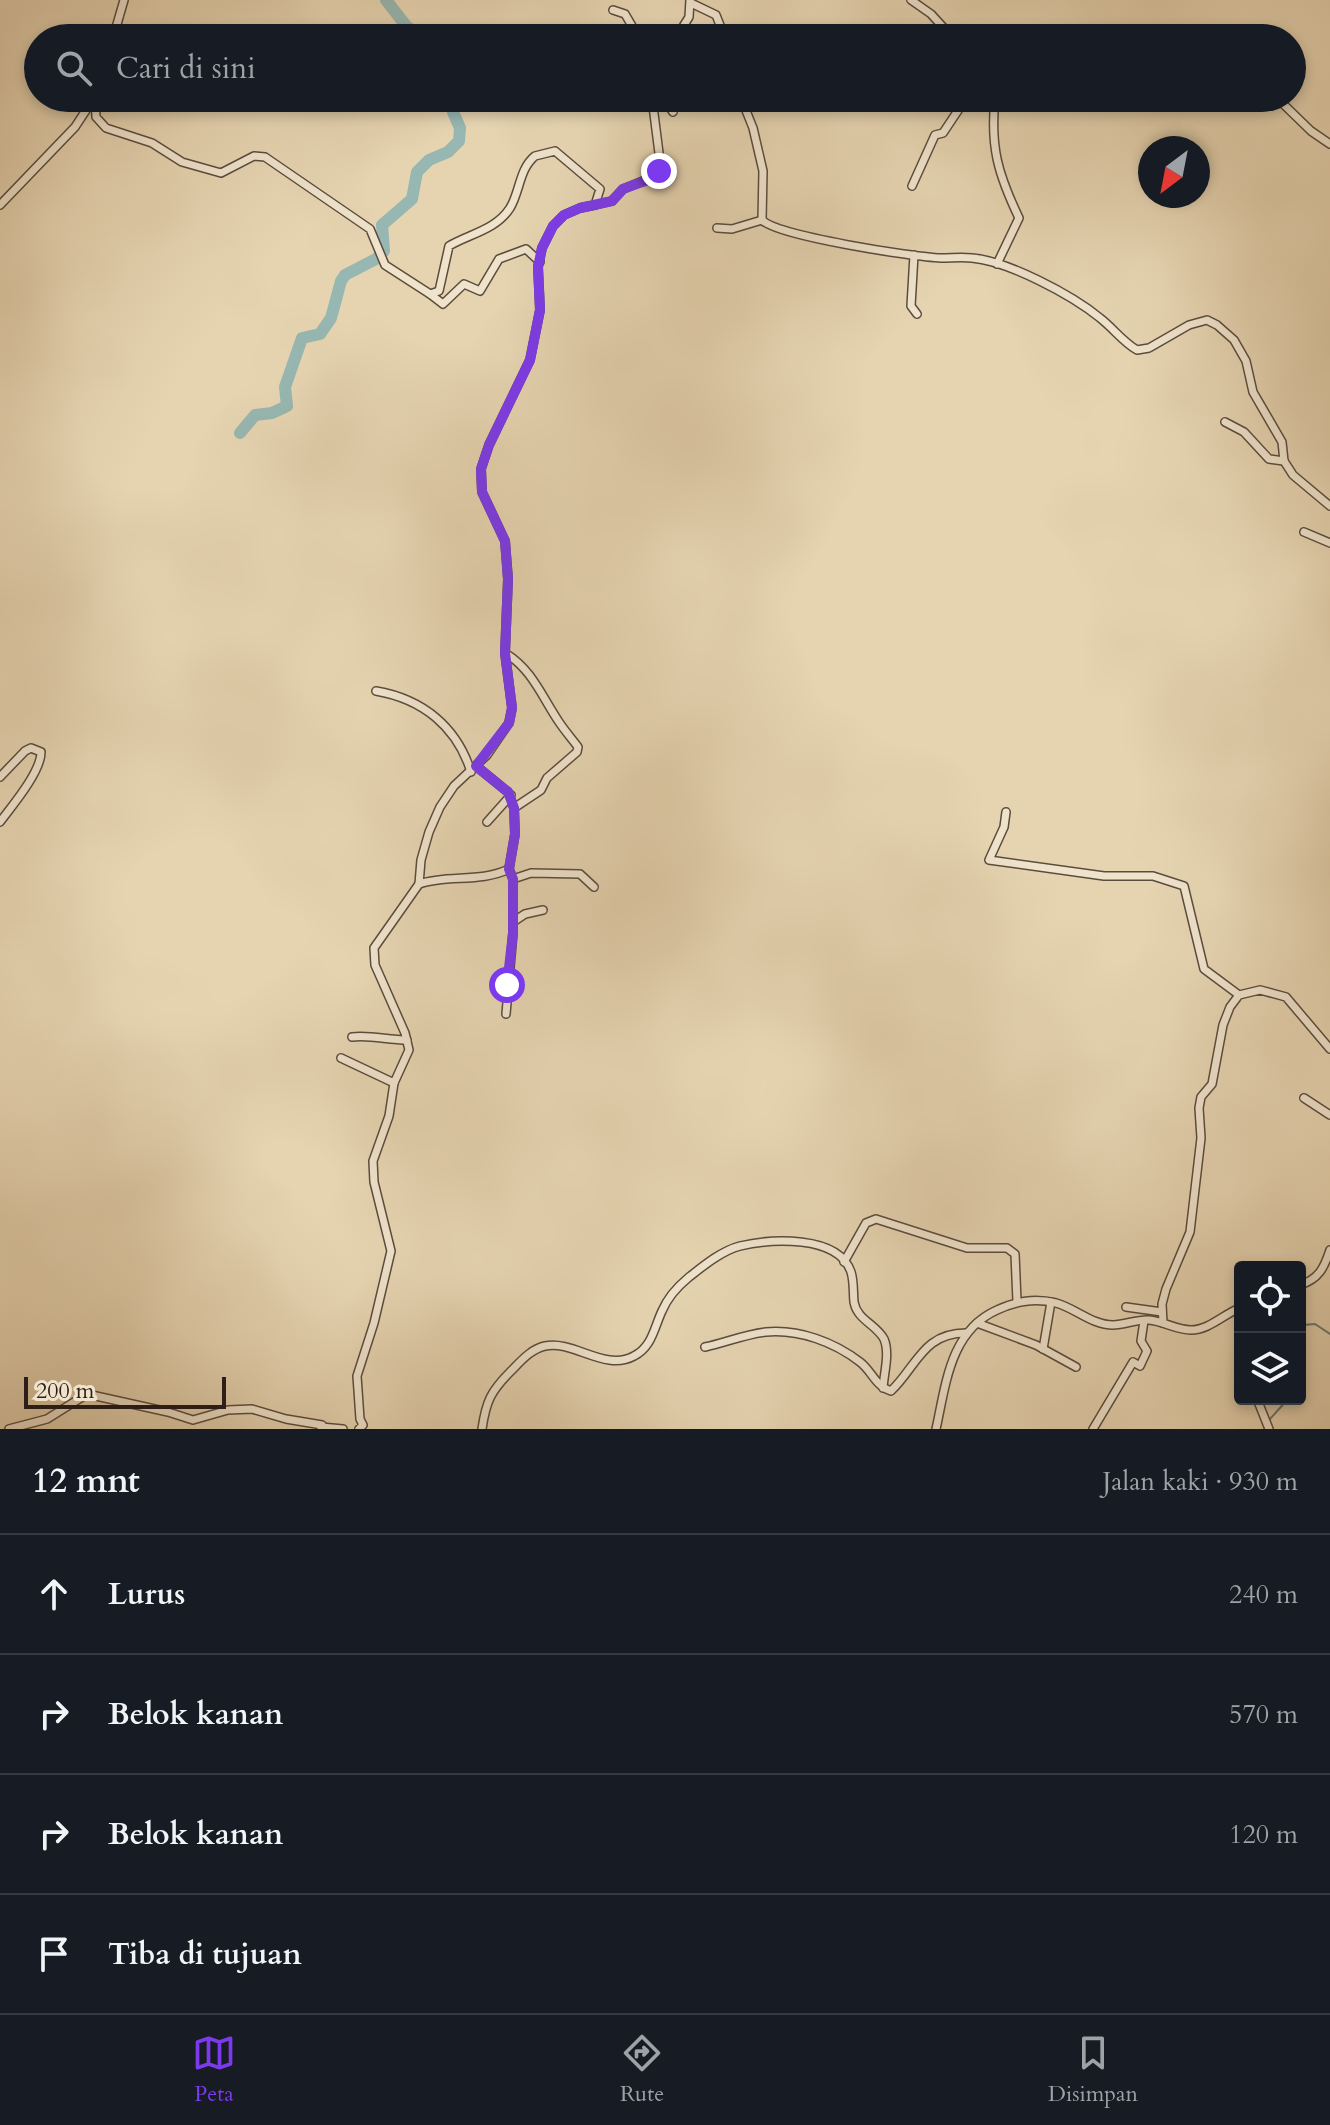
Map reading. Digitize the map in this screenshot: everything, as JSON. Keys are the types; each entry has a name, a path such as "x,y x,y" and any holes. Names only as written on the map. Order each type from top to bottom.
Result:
{"street":[{"path":"117,24 124,0"},
{"path":"911,0 940,24"},
{"path":"686,24 690,1 716,15 719,24"},
{"path":"613,10 625,14 631,24"},
{"path":"0,205 75,127 85,112"},
{"path":"95,112 106,128 152,143 182,162 221,173 254,156 265,157 370,229 385,265 443,304 463,284 480,291 499,259 526,249 540,262"},
{"path":"373,1427 361,1427 357,1376 374,1323 391,1251 374,1182 373,1161 389,1116 394,1083 409,1050 373,958 374,948 419,884 421,860 433,822 454,786 499,738 510,718 512,708 505,653 508,579 505,541 482,492 481,469 489,445 530,360 540,310 542,248 553,226 564,215 612,201 623,189 653,178 659,171 653,112"},
{"path":"747,112 763,171 762,220"},
{"path":"912,186 935,135 943,133 957,112"},
{"path":"994,112 992,130 997,166 1019,218 997,264"},
{"path":"1291,112 1330,144"},
{"path":"430,294 439,291 449,246 483,230 510,208 523,172 535,156 555,151 597,185 600,189 595,205"},
{"path":"717,228 732,229 762,220"},
{"path":"762,220 773,228 823,242 856,244 914,255 973,258 997,264 1064,293 1098,316 1137,350 1149,348 1189,325 1207,320 1217,325 1234,340 1246,361 1253,392 1282,442 1284,461 1293,475 1330,506"},
{"path":"914,255 911,306 917,314"},
{"path":"1225,422 1244,432 1269,459 1284,461"},
{"path":"1304,532 1330,543"},
{"path":"505,653 517,661 534,681 578,747 577,752 547,778 541,790 514,808"},
{"path":"376,691 409,700 432,714 458,742 473,769 511,795 515,834 509,869 513,879 513,922 506,1014"},
{"path":"0,777 25,751 31,748 41,752 35,771 3,811 0,822"},
{"path":"487,822 511,795"},
{"path":"1006,812 1004,827 989,860 1104,876 1153,876 1184,886 1204,969 1239,995"},
{"path":"419,884 432,880 473,879 509,869"},
{"path":"513,879 531,873 580,874 594,887"},
{"path":"513,922 525,914 543,910"},
{"path":"1163,1323 1166,1289 1190,1232 1201,1138 1201,1097 1212,1084 1223,1025 1230,1007 1239,995 1260,990 1286,997 1330,1049"},
{"path":"352,1037 407,1040"},
{"path":"341,1058 394,1083"},
{"path":"1304,1098 1330,1115"},
{"path":"844,1262 866,1223 876,1219 967,1248 1007,1248 1015,1254 1017,1301"},
{"path":"482,1429 486,1406 494,1388 531,1352 544,1346 557,1345 620,1361 633,1357 646,1347 662,1310 678,1287 728,1251 740,1246 806,1241 821,1246 844,1262 850,1270 857,1312 879,1333 886,1348 883,1388"},
{"path":"1306,1283 1318,1276 1330,1250"},
{"path":"936,1429 952,1359 966,1333 987,1314 1017,1301 1051,1302 1111,1325 1144,1321 1191,1330 1202,1329 1234,1311"},
{"path":"1043,1349 1051,1302"},
{"path":"1126,1307 1162,1312"},
{"path":"1093,1429 1133,1362 1140,1366 1144,1360 1147,1351 1141,1341 1144,1321"},
{"path":"977,1323 1043,1349 1076,1367"},
{"path":"705,1347 767,1332 806,1336 831,1343 863,1364 883,1388 891,1391 922,1350 944,1337 966,1333"},
{"path":"9,1429 47,1419 87,1394 193,1420 228,1410 252,1409 321,1427 343,1429"},
{"path":"1259,1405 1269,1429"}],"waterway":[{"path":"386,0 405,24"},
{"path":"240,433 255,415 272,413 287,406 285,387 302,338 320,334 331,318 345,275 376,259 384,251 382,225 412,199 417,172 429,160 448,152 459,141 460,128 453,112"},
{"path":"1306,1325 1315,1324 1330,1334"},
{"path":"1269,1420 1283,1405"}],"route":[{"path":"507,985 513,933 513,879 509,869 515,834 514,808 512,796 503,786 476,766 509,723 512,708 505,653 508,579 505,541 482,492 481,469 489,445 530,360 540,310 538,267 542,248 553,226 564,215 580,208 612,201 623,189 653,178 659,171"}]}
